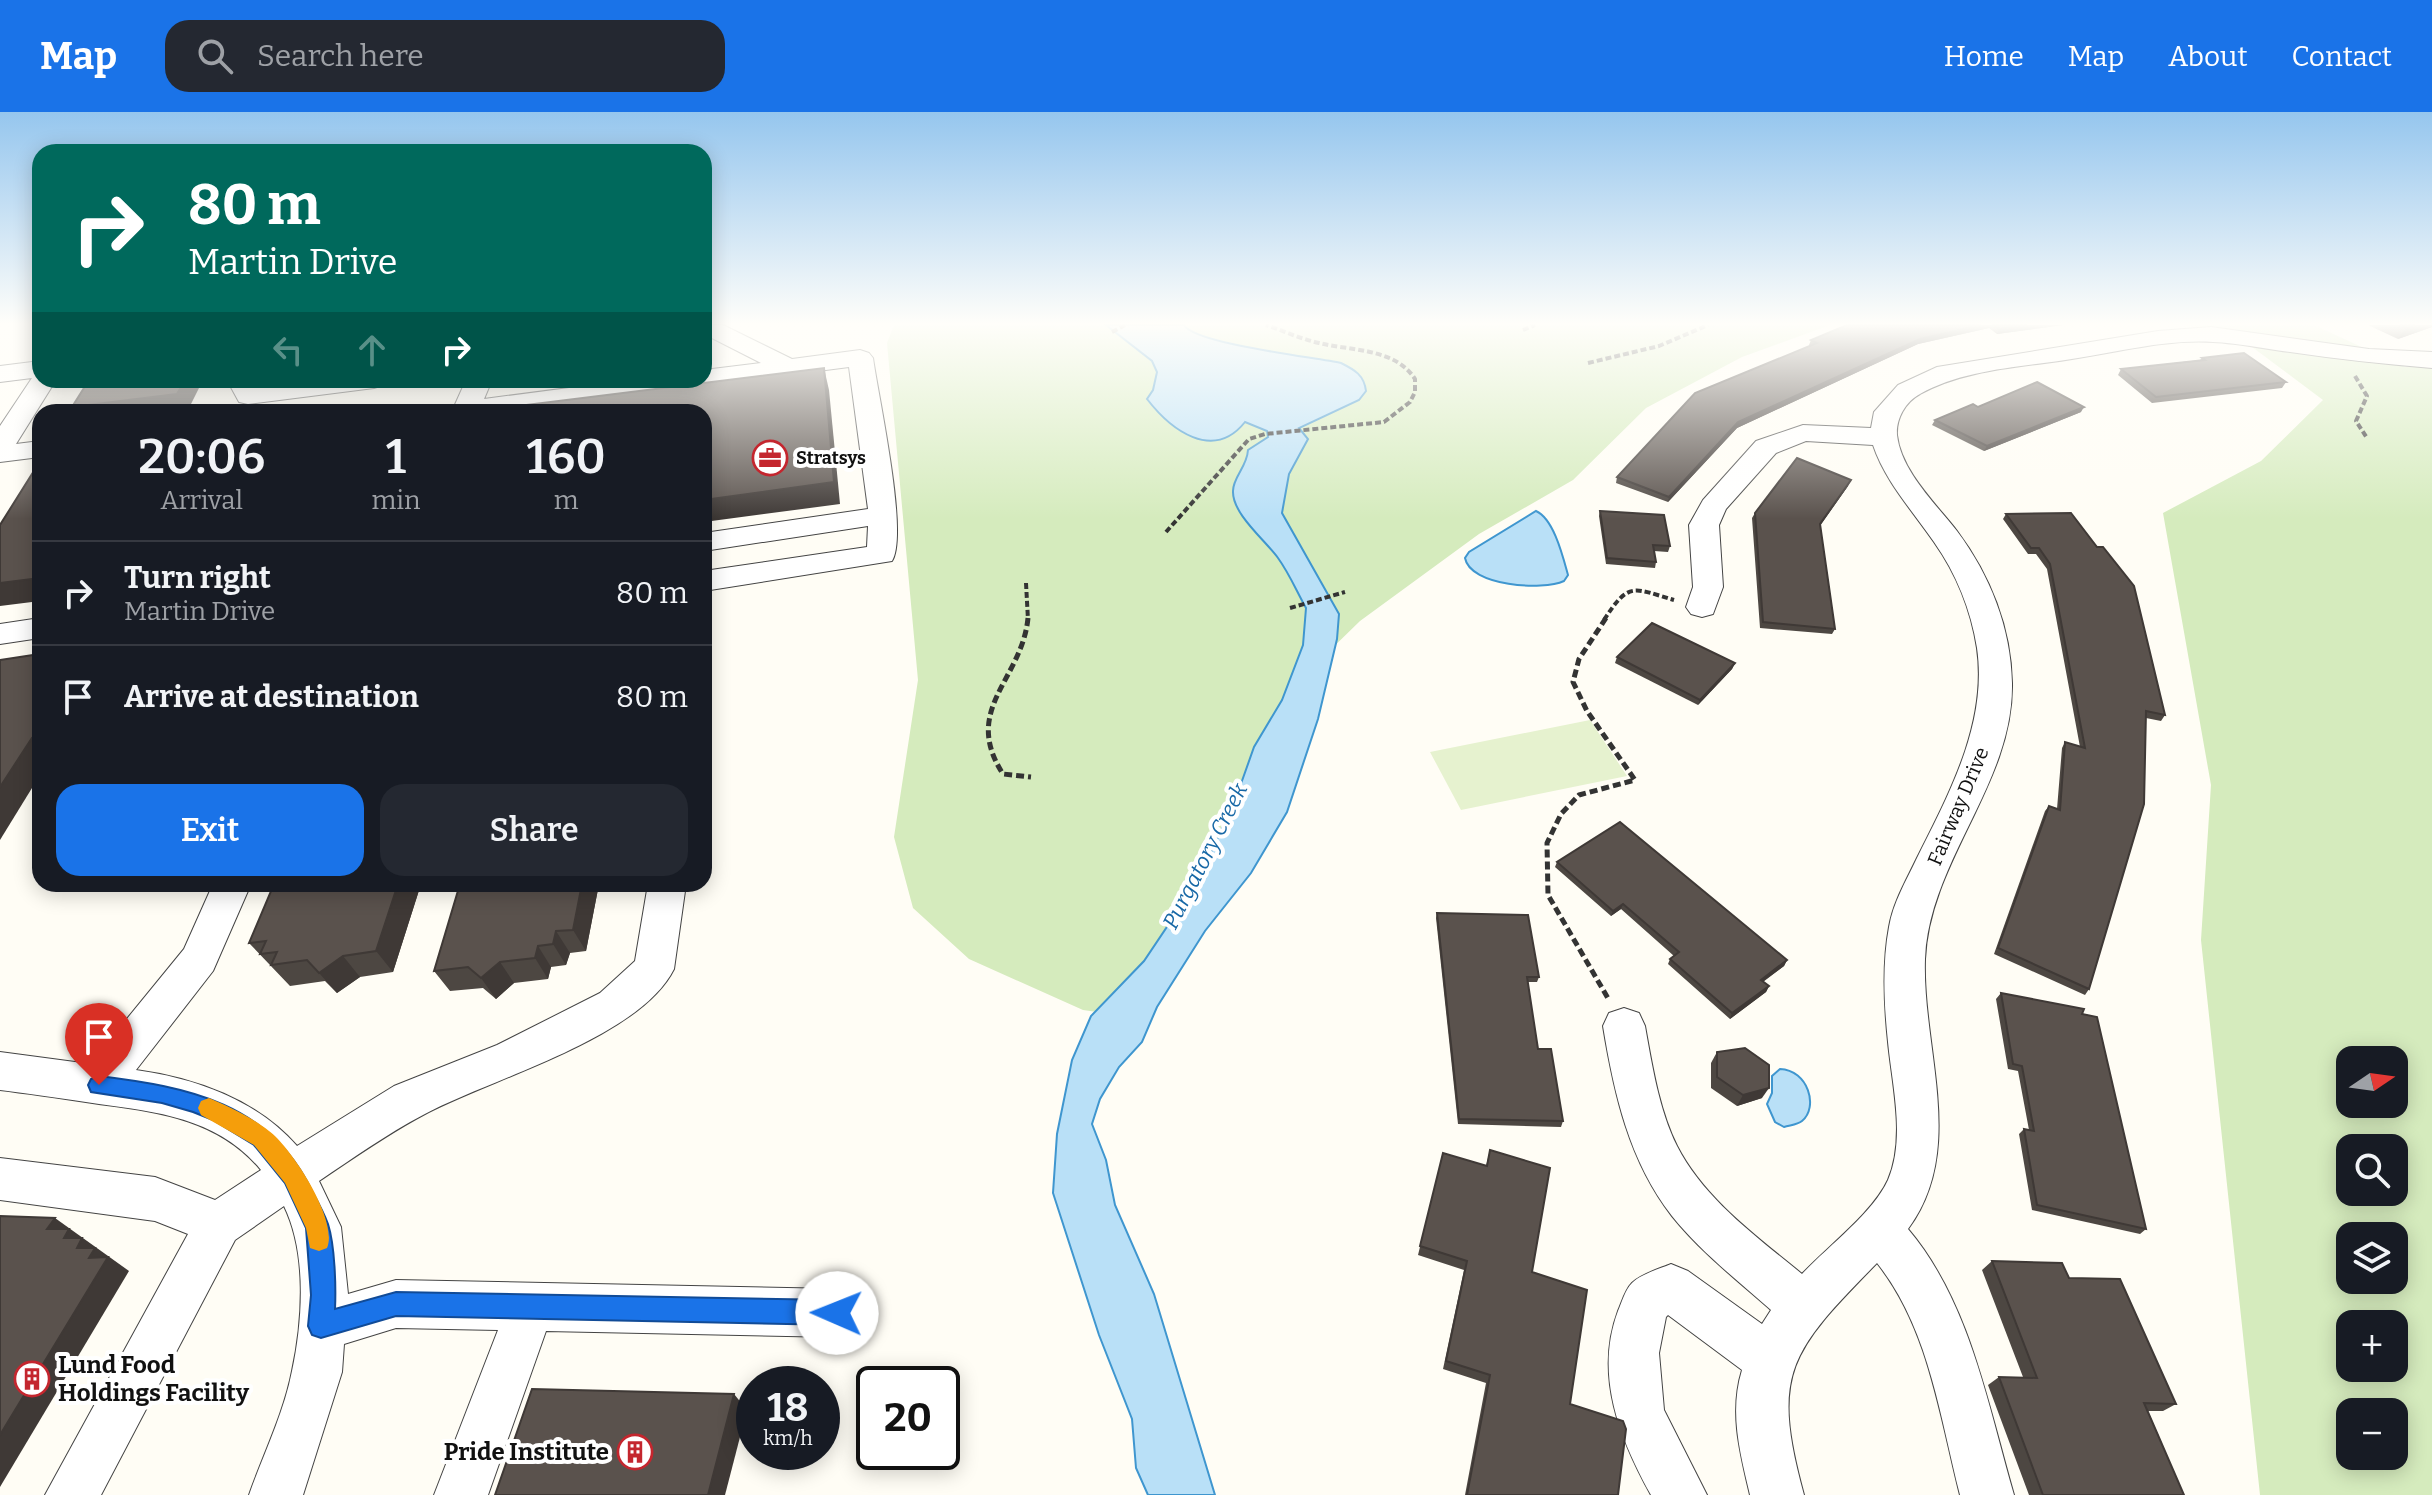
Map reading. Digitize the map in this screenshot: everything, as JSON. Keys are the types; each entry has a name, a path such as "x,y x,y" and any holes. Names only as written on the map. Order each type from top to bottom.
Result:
{"street":[{"path":"0,447 39,390"},
{"path":"245,390 248,396 299,390"},
{"path":"505,404 616,390"},
{"path":"712,580 881,554 883,515 865,390"},
{"path":"1702,607 1708,587 1704,525 1713,506 1766,447 1803,433 1883,437 1886,413 1910,390"},
{"name":"Fairway Drive","path":"1777,1495 1766,1460 1761,1418 1762,1385 1769,1359 1781,1334 1803,1306 1878,1229 1907,1189 1918,1155 1918,1122 1904,980 1908,927 1978,767 1994,714 1996,663 1985,611 1964,563 1893,465 1883,437"},
{"path":"0,454 32,450"},
{"path":"712,541 883,515"},
{"path":"0,634 32,629"},
{"path":"0,661 32,657"},
{"path":"99,1085 199,959 228,892"},
{"path":"72,1495 219,1224 341,1141 409,1100 512,1058 614,1005 654,969 666,892"},
{"path":"1624,1026 1632,1071 1661,1160 1681,1191 1710,1221 1803,1306"},
{"path":"0,1071 162,1093 221,1113 262,1138 293,1175 318,1227 324,1295 317,1372 276,1495"},
{"path":"0,1179 155,1199 219,1224"},
{"path":"1878,1229 1902,1254 1934,1311 1987,1495"},
{"path":"1680,1495 1659,1458 1638,1408 1637,1325 1648,1300 1671,1288 1769,1359"},
{"path":"321,1326 396,1304 837,1313"},
{"path":"461,1495 531,1307"}],"path":[{"path":"1166,532 1249,439 1265,434 1384,422 1406,406 1415,390"},
{"path":"2365,390 2365,401 2354,418 2355,426 2367,438"},
{"path":"1026,583 1029,615 1024,642 996,693 989,740 993,762 1003,774 1031,777"},
{"path":"1624,1026 1548,895 1547,843 1561,814 1579,795 1635,780 1587,711 1573,682 1579,659 1620,595 1636,589 1702,607"},
{"path":"1290,608 1345,592"}],"green space":[{"path":"891,390 1681,390 1646,408 1573,480 1479,534 1360,621 1320,660 1132,1017 1083,1010 969,959 913,908 894,837 918,680"},
{"path":"2309,390 2432,390 2432,1495 2260,1495 2201,940 2211,785 2163,513 2261,461 2323,400"},
{"path":"1590,720 1627,776 1461,810 1430,752"}],"water":[{"path":"1153,390 1366,391 1359,400 1299,428 1308,439 1289,474 1282,513 1339,614 1337,639 1318,719 1287,812 1251,873 1205,931 1157,1007 1142,1042 1119,1067 1100,1099 1092,1124 1106,1160 1115,1205 1154,1294 1215,1495 1148,1495 1136,1468 1132,1419 1099,1335 1053,1193 1057,1134 1072,1060 1091,1016 1144,961 1199,879 1237,795 1254,747 1282,700 1303,645 1306,608 1282,564 1244,518 1234,500 1235,481 1248,450 1268,437 1267,431 1245,422 1233,434 1220,440 1193,437 1157,411 1147,399"},
{"path":"1536,511 1548,522 1557,539 1568,575 1564,581 1540,586 1508,584 1480,575 1470,567 1465,558 1469,552"},
{"path":"1780,1069 1790,1071 1804,1082 1810,1099 1810,1107 1802,1121 1784,1127 1775,1122 1767,1104 1772,1093 1772,1076"}],"building":[{"path":"83,390 180,390 177,394 74,404"},
{"name":"Stratsys","path":"650,390 826,390 834,482 712,499 712,404 534,404"},
{"path":"1703,390 1809,390 1738,422 1669,497 1617,477 1695,393"},
{"path":"2019,390 2051,390 2084,407 1987,446 1935,420 1973,404 1978,407"},
{"path":"2147,390 2221,390 2156,397"},
{"path":"1797,458 1851,480 1820,524 1835,629 1763,622 1755,513"},
{"path":"32,474 32,579 0,583 0,525"},
{"path":"1600,511 1664,515 1670,546 1653,545 1656,562 1607,558"},
{"path":"2071,513 2097,547 2103,547 2134,586 2165,715 2146,711 2144,804 2089,989 1998,948 2049,806 2060,810 2065,742 2085,748 2050,564 2039,548 2031,548 2006,514"},
{"path":"1652,623 1735,663 1700,700 1617,657"},
{"path":"32,655 32,738 0,787 0,660"},
{"path":"1620,822 1787,960 1761,980 1769,986 1732,1013 1670,959 1679,952 1623,904 1613,911 1557,862"},
{"path":"271,892 395,892 376,951 343,956 319,973 307,960 271,965 277,952 260,954 266,941 249,943"},
{"path":"458,892 580,892 573,930 556,931 553,944 538,946 535,958 500,962 481,978 468,967 434,971"},
{"path":"1437,913 1528,915 1539,977 1527,977 1538,1049 1551,1049 1563,1121 1459,1119"},
{"path":"2001,993 2084,1009 2082,1014 2097,1017 2146,1229 2037,1205 2024,1129 2034,1131 2022,1066 2013,1064"},
{"path":"1745,1048 1769,1065 1769,1088 1743,1095 1717,1077 1717,1052"},
{"path":"1490,1150 1550,1168 1532,1272 1587,1290 1570,1404 1623,1421 1626,1429 1618,1495 1467,1495 1490,1375 1446,1361 1467,1261 1420,1246 1443,1153 1487,1166"},
{"name":"Lund Food Holdings Facility","path":"0,1216 55,1218 47,1229 69,1229 64,1238 82,1238 77,1248 95,1248 89,1258 108,1257 0,1435"},
{"path":"1992,1261 2062,1263 2069,1278 2120,1279 2176,1404 2144,1403 2184,1495 2043,1495 1999,1377 2037,1378"},
{"name":"Pride Institute","path":"532,1389 734,1394 708,1495 495,1495"}],"slow traffic":[{"path":"209,1108 262,1138 293,1175 318,1227 319,1240"}],"place":[{"name":"Stratsys","path":"770,458"},
{"name":"Lund Food Holdings Facility","path":"32,1379"},
{"name":"Pride Institute","path":"635,1452"}],"route":[{"path":"99,1085 162,1093 193,1102 221,1113 262,1138 293,1175 318,1227 324,1295 321,1326 396,1304 837,1313"}],"water label":[{"name":"Purgatory Creek","path":"1205,856"}]}
